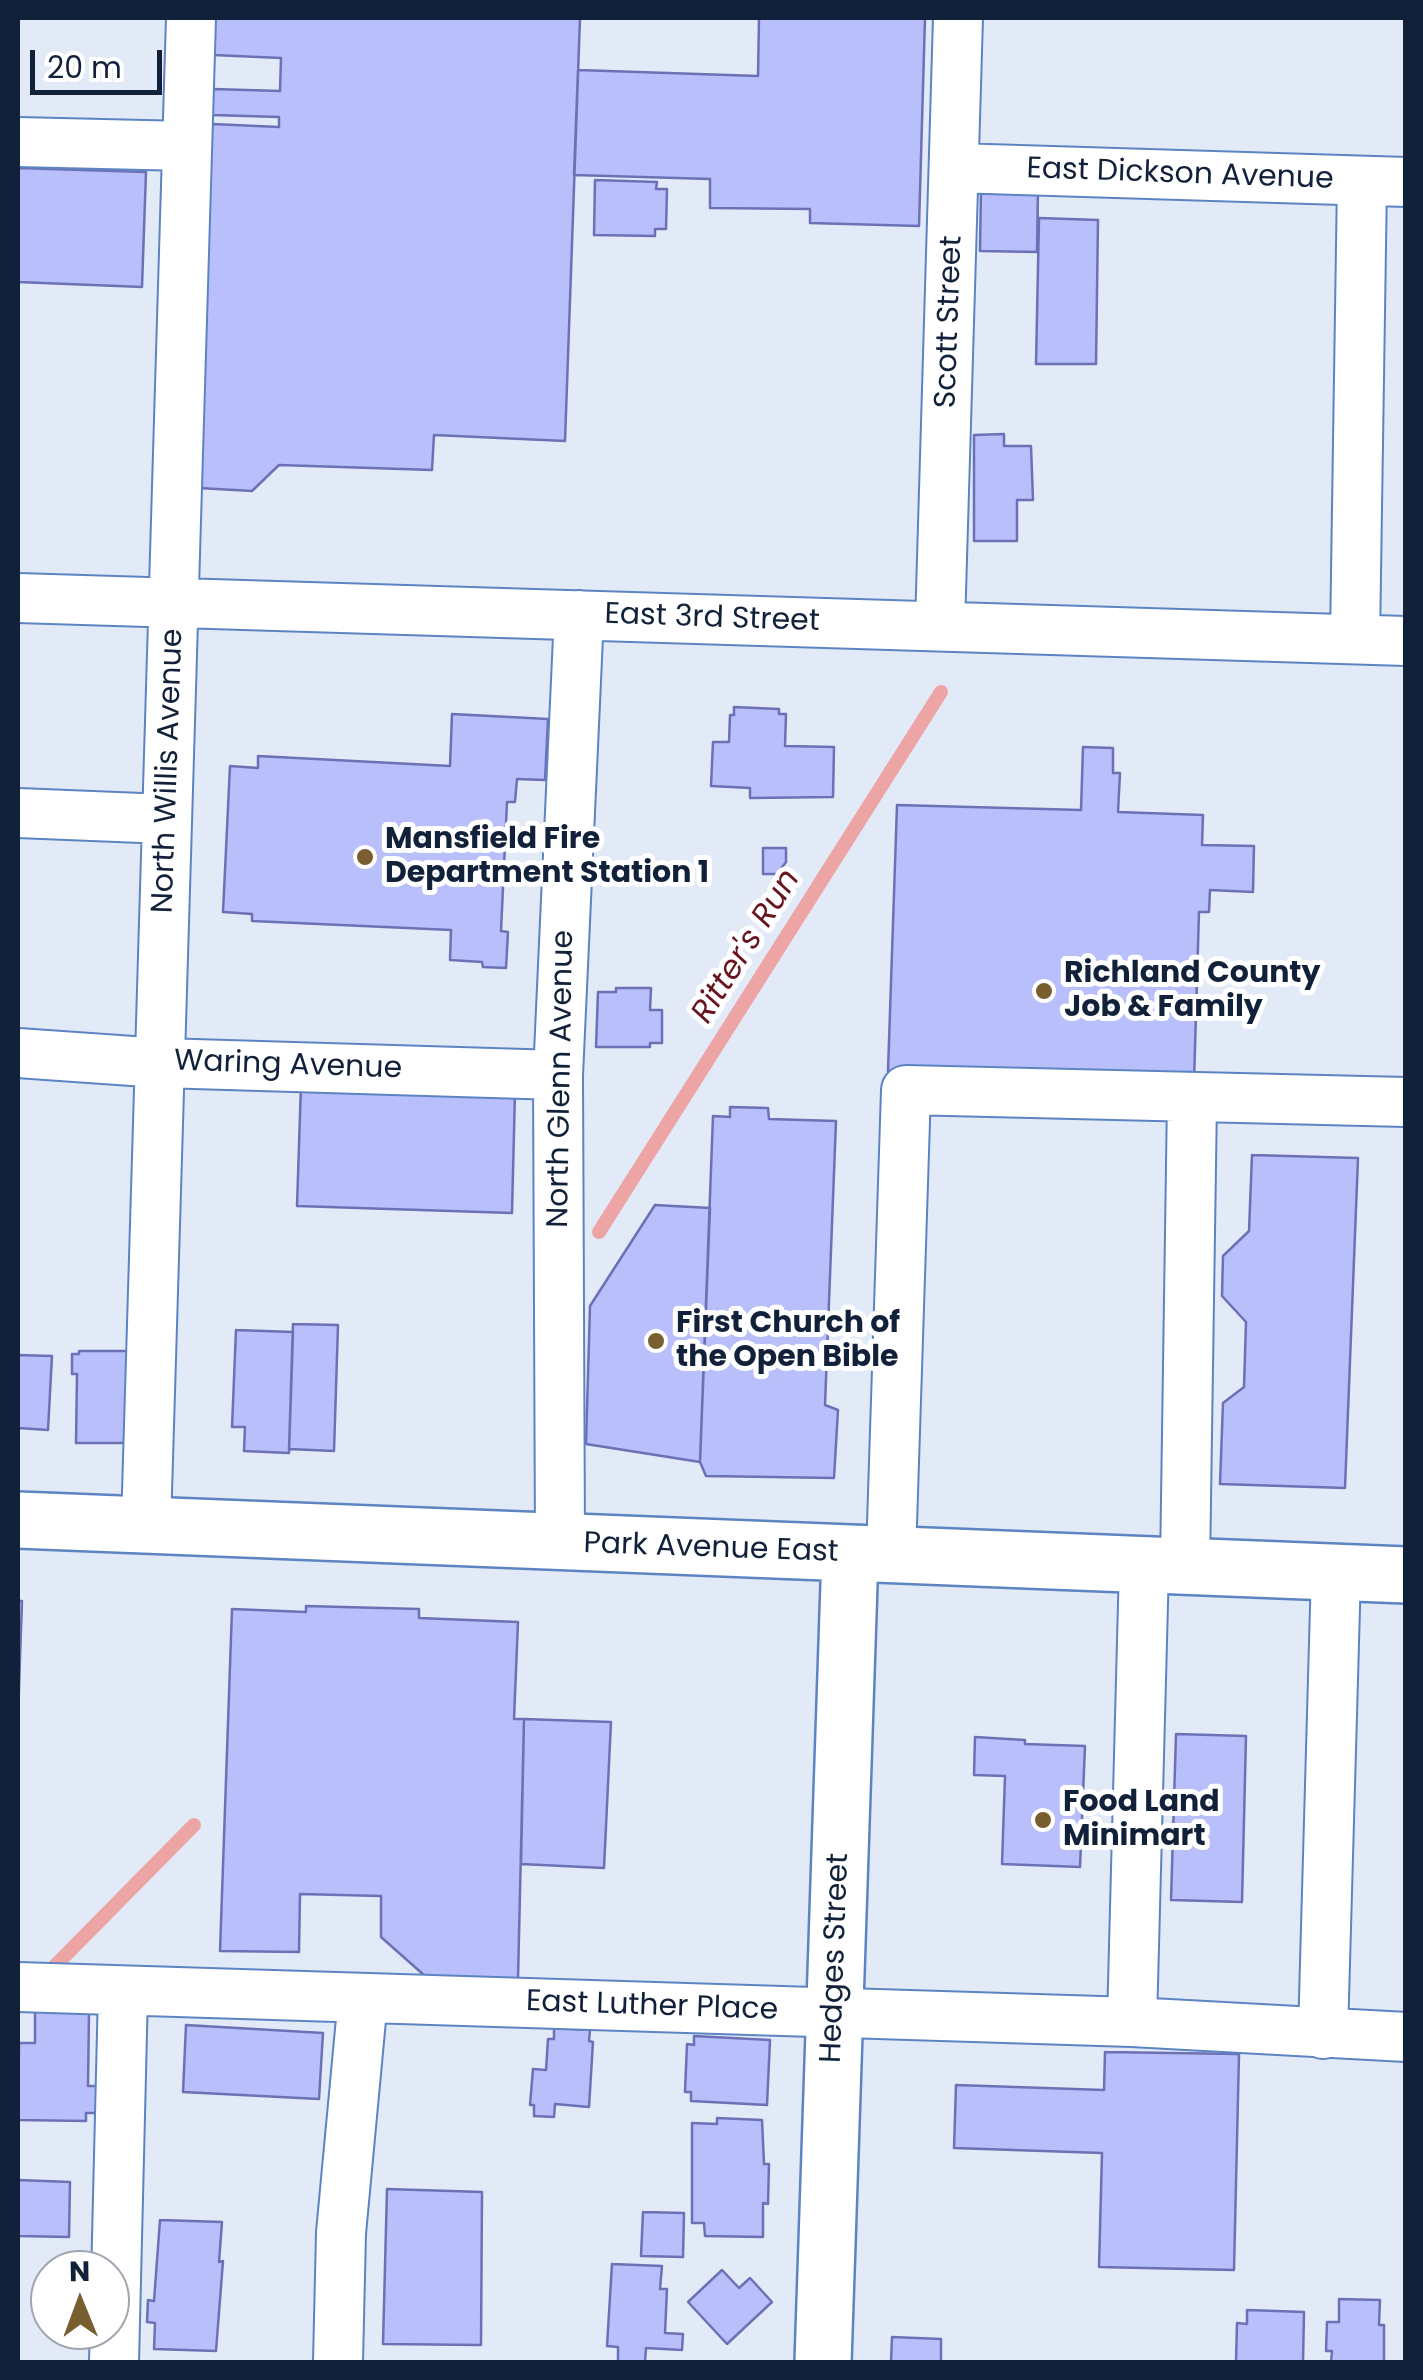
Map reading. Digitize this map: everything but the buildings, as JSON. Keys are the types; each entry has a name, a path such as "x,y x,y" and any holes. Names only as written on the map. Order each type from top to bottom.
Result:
{"main road":[{"name":"Park Avenue East","path":"18,1520 1405,1575"},
{"name":"Hedges Street","path":"823,2362 834,2012 871,1555"}],"street":[{"name":"North Willis Avenue","path":"146,1526 190,18"},
{"name":"Scott Street","path":"940,626 958,18"},
{"path":"18,142 186,146"},
{"name":"East Dickson Avenue","path":"955,168 1384,181"},
{"path":"1355,639 1384,181"},
{"name":"East 3rd Street","path":"18,598 1406,641"},
{"name":"North Glenn Avenue","path":"560,1544 558,1075 579,615"},
{"path":"18,813 166,819"},
{"name":"Waring Avenue","path":"18,1053 161,1062 558,1075"},
{"path":"871,1555 906,1090 1406,1102"},
{"path":"1132,2022 1192,1099"},
{"path":"1405,1575 1406,1544"},
{"path":"1323,2034 1336,1572"},
{"name":"East Luther Place","path":"18,1987 1132,2022 1406,2038"},
{"path":"109,1991 114,2362"},
{"path":"338,2362 341,2233 363,1998"}],"waterway":[{"name":"Ritter's Run","path":"599,1232 941,692"},
{"path":"46,1975 194,1825"}],"place":[{"name":"Mansfield Fire Department Station 1","path":"365,857"},
{"name":"Richland County Job & Family","path":"1044,991"},
{"name":"First Church of the Open Bible","path":"656,1341"},
{"name":"Food Land Minimart","path":"1043,1820"}]}
